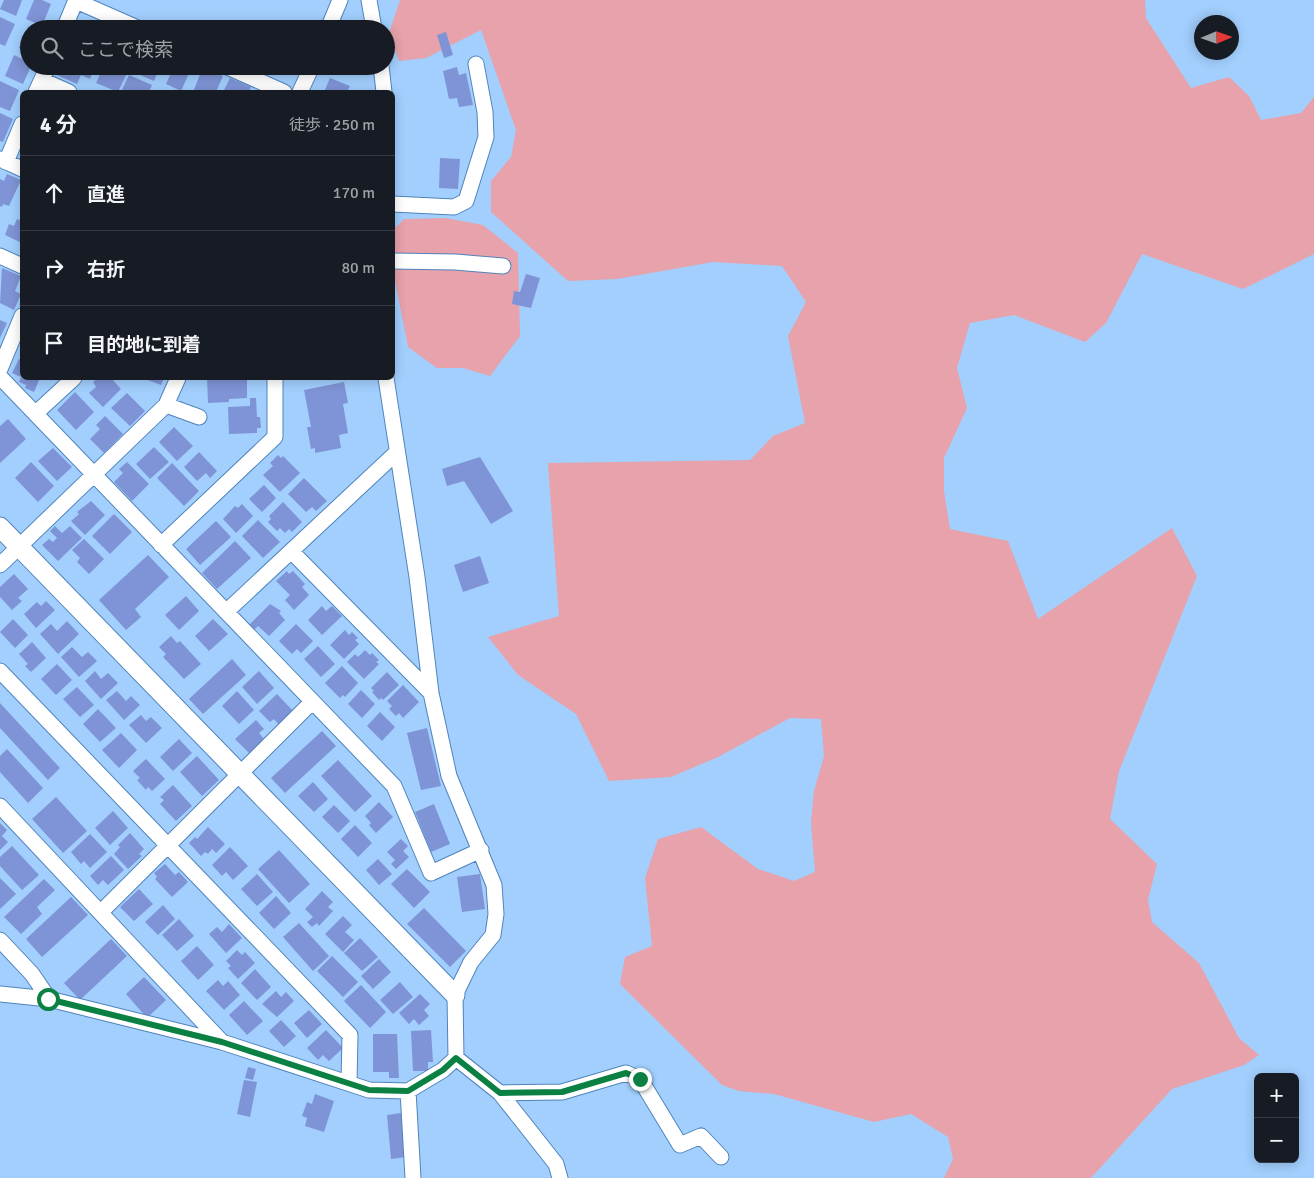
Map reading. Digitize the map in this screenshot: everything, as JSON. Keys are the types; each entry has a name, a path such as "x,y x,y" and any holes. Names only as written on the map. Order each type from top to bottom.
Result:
{"street":[{"path":"68,20 76,0 120,20"},
{"path":"332,20 340,0"},
{"path":"369,0 372,20"},
{"path":"395,204 454,207 466,201 486,137 485,112 476,64"},
{"path":"245,75 279,90"},
{"path":"301,90 308,75"},
{"path":"382,75 384,90"},
{"path":"42,80 65,90"},
{"path":"20,128 3,161 20,168"},
{"path":"0,256 20,265"},
{"path":"395,262 455,262 503,266"},
{"path":"0,369 20,321"},
{"path":"0,377 94,477 228,611 312,702 394,786 431,873 481,850"},
{"path":"36,414 72,380"},
{"path":"0,565 94,477 166,405 177,380"},
{"path":"161,545 275,437 275,380"},
{"path":"0,994 48,999 222,1042 369,1090 408,1091 443,1070 456,1058 455,995 472,962 493,935 496,914 494,885 449,776 430,692 417,577 396,453 386,380"},
{"path":"166,405 199,417"},
{"path":"228,611 396,453"},
{"path":"0,527 239,775 455,995"},
{"path":"292,552 430,692"},
{"path":"0,671 350,1035 349,1082"},
{"path":"101,912 312,702"},
{"path":"0,806 222,1042"},
{"path":"0,940 32,974 48,999"},
{"path":"456,1058 500,1093 556,1164 560,1178"},
{"path":"500,1093 562,1092 626,1073 640,1079 680,1146 701,1136 721,1157"},
{"path":"408,1091 413,1178"}],"shaded area":[{"path":"400,0 1145,0 1146,18 1191,88 1229,77 1249,96 1261,120 1301,113 1314,97 1314,254 1243,289 1142,254 1106,323 1085,342 1014,315 970,323 957,368 967,408 944,458 944,491 950,529 1008,541 1038,619 1172,528 1197,576 1119,771 1110,819 1157,864 1148,900 1152,922 1199,963 1239,1038 1259,1055 1244,1065 1172,1089 1091,1178 944,1178 953,1159 948,1137 911,1114 874,1122 774,1094 739,1091 722,1085 620,984 625,957 652,946 645,878 658,839 701,827 758,869 794,881 815,872 811,822 814,791 824,756 821,719 790,718 718,757 671,777 609,781 576,714 518,675 488,637 559,616 548,463 750,460 773,436 805,423 788,336 806,302 782,266 713,262 617,279 568,281 491,212 491,181 511,157 516,130 481,30 426,58 399,61 395,50 395,20 393,20"},
{"path":"446,218 483,225 518,253 520,336 490,376 463,368 437,368 408,347 395,281 395,228 404,219"}],"building":[{"path":"4,0 22,0 16,16 0,9"},
{"path":"34,0 42,0 51,4 44,20 26,19"},
{"path":"0,17 15,24 5,46 0,44"},
{"path":"446,32 453,55 444,58 437,35"},
{"path":"14,55 20,58 20,75 27,75 23,84 5,76"},
{"path":"457,67 459,75 466,73 473,105 459,107 457,98 449,99 443,71"},
{"path":"57,75 81,75 77,84"},
{"path":"81,75 92,75 90,79"},
{"path":"100,75 126,75 119,90 113,90 96,83"},
{"path":"129,75 152,85 150,90 122,90"},
{"path":"140,75 156,75 154,81"},
{"path":"170,75 188,75 181,90 166,84"},
{"path":"200,75 223,76 217,90 194,90"},
{"path":"230,78 251,87 250,90 224,90"},
{"path":"330,78 350,86 348,90 325,90"},
{"path":"0,81 19,90 10,111 0,107"},
{"path":"0,113 13,119 3,142 0,141"},
{"path":"440,158 460,159 458,189 439,188"},
{"path":"7,174 20,180 9,206 3,204 2,207 0,206 0,179 4,181"},
{"path":"17,219 20,220 20,242 5,235 9,224 14,226"},
{"path":"2,268 20,276 15,291 20,294 20,296 14,310 0,303"},
{"path":"526,274 540,278 531,308 512,304 514,291 520,292"},
{"path":"0,320 7,323 0,338"},
{"path":"19,359 20,359 20,377 12,373"},
{"path":"20,380 39,380 34,392 25,388 26,385 19,382"},
{"path":"96,380 113,380 121,389 103,407 89,393 96,387 93,382"},
{"path":"147,380 163,380 161,385"},
{"path":"207,380 247,380 247,398 229,399 229,402 208,403"},
{"path":"344,382 348,403 343,404 348,433 339,435 341,448 315,453 315,448 311,449 307,427 311,427 304,390"},
{"path":"75,392 94,412 76,430 57,410"},
{"path":"127,393 145,411 130,426 111,408"},
{"path":"250,398 256,398 257,417 260,417 261,428 257,428 257,433 229,434 228,407 250,406"},
{"path":"105,416 123,434 104,453 90,439 100,429 96,425"},
{"path":"8,419 26,439 0,463 0,426"},
{"path":"174,427 193,446 177,461 159,442"},
{"path":"154,447 169,462 150,479 136,464"},
{"path":"53,448 72,467 57,481 38,461"},
{"path":"199,452 217,471 210,478 206,473 197,481 184,467"},
{"path":"278,455 281,458 283,456 300,473 280,492 263,475 273,466 270,463"},
{"path":"480,457 513,511 491,524 464,481 447,486 442,469"},
{"path":"31,462 54,486 38,502 15,478"},
{"path":"127,462 149,484 132,501 114,482 123,473 119,469"},
{"path":"172,463 199,491 184,506 157,478"},
{"path":"304,478 327,501 316,511 312,507 306,512 288,494"},
{"path":"264,485 276,498 262,512 249,499"},
{"path":"91,501 105,515 85,535 71,521 79,514 77,512"},
{"path":"283,502 302,522 292,532 289,529 285,533 280,528 277,531 268,522 271,519 269,516"},
{"path":"242,504 253,516 236,533 223,519 235,506 238,508"},
{"path":"114,514 132,532 110,554 92,536"},
{"path":"258,520 280,542 263,558 242,536"},
{"path":"216,521 231,537 200,565 186,549"},
{"path":"55,526 62,533 70,526 82,538 58,561 42,545 49,539 53,542 57,538 50,531"},
{"path":"84,539 104,559 89,574 77,562 80,558 72,550"},
{"path":"235,541 251,558 217,589 202,573"},
{"path":"148,555 169,577 135,609 141,617 126,630 99,600"},
{"path":"480,556 489,583 463,592 454,565"},
{"path":"287,571 289,574 293,571 305,584 302,587 309,595 294,610 285,600 290,595 276,581"},
{"path":"14,574 28,589 18,598 22,601 12,610 0,597 0,587"},
{"path":"186,596 199,611 179,630 165,615"},
{"path":"46,601 55,610 36,628 24,614 37,602 41,606"},
{"path":"270,604 281,611 279,613 285,620 269,636 258,626 254,630 249,625"},
{"path":"322,606 326,611 332,606 342,616 322,635 308,620"},
{"path":"13,619 28,635 15,648 0,632"},
{"path":"213,619 228,634 209,651 195,636"},
{"path":"67,621 79,634 58,654 40,634 51,624 57,631"},
{"path":"296,624 313,641 301,653 297,649 292,654 279,641"},
{"path":"345,630 349,635 352,632 358,638 355,640 359,644 344,659 330,645"},
{"path":"171,636 177,643 180,641 201,664 184,679 163,657 166,654 159,647"},
{"path":"32,642 46,658 31,672 25,666 28,664 19,654"},
{"path":"318,646 335,664 321,677 304,659"},
{"path":"72,647 82,657 88,652 97,661 79,677 61,657"},
{"path":"365,650 370,655 372,653 379,660 376,662 379,664 364,679 347,662 355,654 358,657"},
{"path":"232,659 246,675 203,714 189,699"},
{"path":"57,664 72,680 56,695 41,679"},
{"path":"342,666 358,683 345,697 343,695 340,698 325,683"},
{"path":"95,671 101,679 108,673 118,683 101,699 85,681"},
{"path":"259,671 274,688 257,704 242,687"},
{"path":"387,672 399,685 383,700 381,698 379,700 371,688"},
{"path":"403,685 419,702 403,718 399,713 396,716 389,709 392,706 387,701"},
{"path":"77,687 94,705 80,717 63,699"},
{"path":"361,690 375,704 362,718 348,704"},
{"path":"117,691 126,701 131,696 140,705 124,720 106,700"},
{"path":"237,691 254,710 239,724 222,706"},
{"path":"277,694 293,711 279,725 274,719 270,722 259,711"},
{"path":"0,703 60,768 48,780 0,728"},
{"path":"98,709 116,728 100,742 83,724"},
{"path":"380,712 395,727 382,741 367,726"},
{"path":"141,715 146,721 151,717 162,728 146,743 129,725"},
{"path":"256,720 264,729 259,733 264,739 249,753 235,739"},
{"path":"427,728 441,786 421,790 407,733"},
{"path":"322,731 336,746 285,793 271,778"},
{"path":"121,733 137,750 119,768 102,750"},
{"path":"179,739 192,753 173,771 160,757"},
{"path":"7,749 43,788 28,803 0,772 0,756"},
{"path":"197,756 219,780 202,796 180,772"},
{"path":"146,759 165,779 152,791 148,787 146,790 137,780 140,778 133,771"},
{"path":"338,760 372,796 355,812 321,776"},
{"path":"313,782 328,799 314,812 298,796"},
{"path":"173,785 192,806 176,821 160,804 164,800 160,797"},
{"path":"56,797 87,831 63,853 32,819"},
{"path":"379,802 393,817 376,833 369,825 371,823 365,816"},
{"path":"434,804 450,844 431,852 415,812"},
{"path":"334,805 350,821 338,833 322,817"},
{"path":"113,811 128,828 110,845 95,828"},
{"path":"0,823 7,830 2,836 8,842 0,850"},
{"path":"355,825 372,843 358,857 341,839"},
{"path":"208,827 225,844 216,853 212,849 208,854 205,852 201,856 189,843 195,837 197,839"},
{"path":"130,833 144,849 139,854 142,856 128,869 114,854 120,847 118,845"},
{"path":"90,834 107,852 90,868 84,861 81,864 71,852"},
{"path":"401,839 408,846 403,851 409,857 396,869 391,864 395,860 387,852"},
{"path":"12,846 39,875 22,890 0,866 0,857"},
{"path":"230,847 248,866 233,880 226,872 222,876 212,865"},
{"path":"279,850 310,884 289,903 258,869"},
{"path":"111,856 124,870 108,885 103,880 98,885 90,876"},
{"path":"378,859 392,874 379,885 366,870"},
{"path":"165,864 175,875 179,872 188,882 172,897 155,879 157,877 154,873"},
{"path":"407,869 430,892 414,908 391,884"},
{"path":"257,874 273,892 257,906 241,889"},
{"path":"480,874 485,909 462,912 457,877"},
{"path":"0,878 16,894 0,909"},
{"path":"44,879 55,890 37,907 42,914 21,934 4,917"},
{"path":"139,889 153,904 134,921 120,907"},
{"path":"322,891 333,902 328,907 333,911 319,926 317,923 312,927 307,922 313,917 305,909"},
{"path":"276,896 291,913 274,929 259,913"},
{"path":"71,897 88,915 42,957 26,939"},
{"path":"163,905 175,919 158,935 145,922"},
{"path":"424,908 466,951 450,967 407,924"},
{"path":"343,916 352,925 345,932 354,940 343,952 325,934"},
{"path":"179,919 194,936 177,951 162,935"},
{"path":"299,923 329,956 313,971 283,937"},
{"path":"229,924 242,938 226,953 209,934 217,927 222,932"},
{"path":"360,938 378,957 362,971 344,953"},
{"path":"111,939 127,956 80,1000 64,983"},
{"path":"197,946 214,965 198,980 181,961"},
{"path":"237,950 242,955 245,952 255,963 238,979 228,968 231,966 226,961"},
{"path":"332,956 358,982 343,997 317,971"},
{"path":"379,959 391,972 373,989 361,976"},
{"path":"255,969 271,987 257,1000 241,983"},
{"path":"144,977 166,1000 147,1018 126,994"},
{"path":"218,980 223,986 228,981 240,995 224,1010 206,991"},
{"path":"400,982 413,997 393,1014 380,1000"},
{"path":"361,985 386,1012 370,1028 344,1001"},
{"path":"276,991 281,997 286,992 294,1001 277,1017 262,1004"},
{"path":"420,994 430,1004 424,1010 429,1016 419,1025 414,1019 409,1024 399,1013"},
{"path":"244,1001 263,1021 247,1035 229,1015"},
{"path":"309,1010 322,1024 307,1038 294,1023"},
{"path":"281,1020 296,1036 284,1047 269,1031"},
{"path":"326,1030 343,1048 329,1061 323,1055 318,1060 307,1048"},
{"path":"431,1030 433,1062 428,1062 428,1071 413,1071 411,1031"},
{"path":"373,1034 397,1034 399,1078 389,1078 389,1072 373,1072"},
{"path":"248,1067 256,1069 253,1080 245,1078"},
{"path":"244,1080 257,1082 250,1117 237,1114"},
{"path":"315,1094 334,1101 324,1132 305,1126 307,1118 302,1116 307,1102 312,1104"},
{"path":"401,1113 406,1157 391,1159 387,1115"}],"route":[{"path":"48,999 222,1042 369,1090 408,1091 443,1070 456,1058 500,1093 562,1092 626,1073 640,1079"}]}
